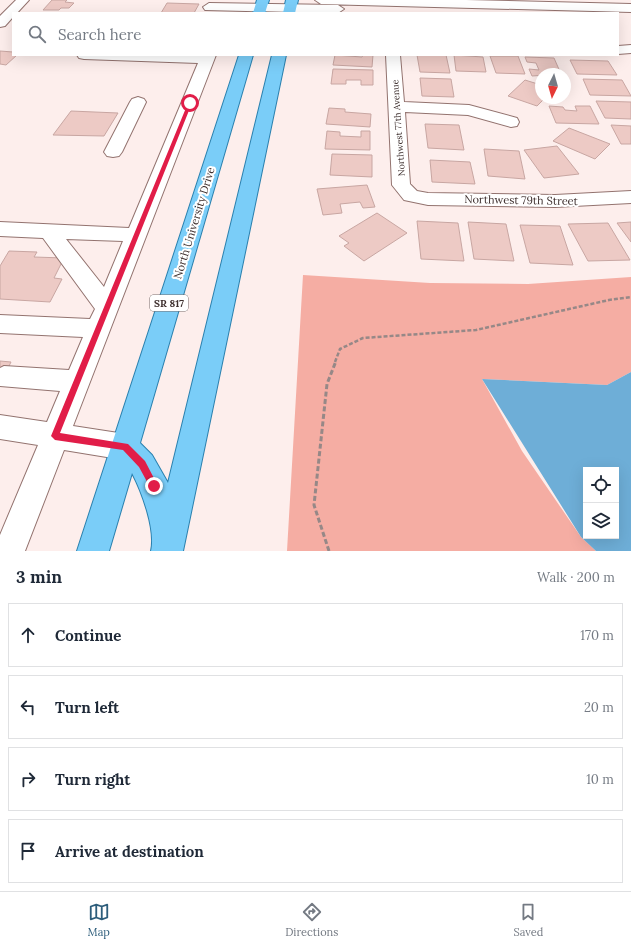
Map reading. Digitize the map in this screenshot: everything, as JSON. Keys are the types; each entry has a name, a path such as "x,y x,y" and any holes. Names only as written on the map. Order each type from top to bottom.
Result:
{"main road":[{"name":"North University Drive","path":"93,551 246,56"},
{"path":"168,545 279,56"},
{"path":"125,447 142,464 154,486 168,545"}],"street":[{"path":"0,22 23,0"},
{"path":"321,0 584,12"},
{"path":"208,7 290,7 468,12"},
{"path":"9,551 208,57 146,56"},
{"name":"Northwest 77th Avenue","path":"393,56 401,185 411,196"},
{"path":"113,152 138,102"},
{"path":"396,107 469,110 512,122"},
{"name":"Northwest 79th Street","path":"411,196 428,199 540,202 589,201 631,197"},
{"path":"0,229 136,235"},
{"path":"49,231 103,318"},
{"path":"0,324 103,318"},
{"path":"4,377 78,381"},
{"path":"0,427 21,429 125,447"}],"path":[{"path":"329,551 314,504 328,384 340,349 363,338 417,336 476,330 609,300 631,297"}],"shaded area":[{"path":"303,275 430,283 528,284 631,277 631,372 607,385 482,379 522,451 581,537 596,551 287,551"}],"water":[{"path":"631,372 631,551 596,551 583,539 619,539 619,467 583,467 583,539 482,379 607,385"}],"building":[{"path":"52,0 67,0 65,2 74,3 69,8 61,8 59,10 43,10"},
{"path":"167,3 199,4 195,12 162,12"},
{"path":"0,51 12,52 12,56 16,56 6,65 0,64"},
{"path":"335,56 373,56 372,67 333,65"},
{"path":"417,56 446,56 450,73 420,72"},
{"path":"454,56 483,57 486,72 456,71"},
{"path":"490,56 518,56 525,74 496,73"},
{"path":"525,57 554,58 558,68 538,68 536,63 527,62"},
{"path":"570,60 608,61 617,75 577,74"},
{"path":"333,69 373,70 373,85 361,85 361,80 346,80 346,84 331,84"},
{"path":"529,69 535,70 535,76 532,76"},
{"path":"420,78 451,79 454,97 422,96"},
{"path":"583,79 622,80 631,96 590,95"},
{"path":"525,80 535,83 535,104 539,104 537,106 508,96"},
{"path":"596,101 631,102 631,119 605,118"},
{"path":"549,106 563,107 565,110 577,111 575,106 590,106 599,124 556,123"},
{"path":"329,108 345,109 345,112 371,114 370,127 326,124"},
{"path":"71,111 118,113 104,136 53,135"},
{"path":"425,124 459,125 464,150 428,148"},
{"path":"611,125 631,126 631,144 621,144"},
{"path":"569,128 610,144 595,159 553,141"},
{"path":"327,131 340,132 340,136 361,137 361,131 370,131 370,150 325,149"},
{"path":"557,146 579,174 544,178 524,150"},
{"path":"484,149 519,151 525,179 488,176"},
{"path":"332,154 372,155 372,177 330,175"},
{"path":"430,160 470,162 475,184 432,182"},
{"path":"367,185 375,207 363,208 360,202 340,204 342,213 323,215 317,189"},
{"path":"377,213 407,233 364,261 344,246 349,243 339,236"},
{"path":"417,221 458,223 464,261 421,259"},
{"path":"468,222 506,224 514,261 474,259"},
{"path":"631,222 631,242 617,223"},
{"path":"608,223 630,260 588,261 568,224"},
{"path":"520,225 560,226 573,265 530,263"},
{"path":"9,251 37,252 34,257 64,258 54,278 62,279 50,302 0,299 0,266"},
{"path":"0,361 11,362 0,384"}],"route":[{"path":"154,486 142,464 125,447 55,436 190,103"}]}
